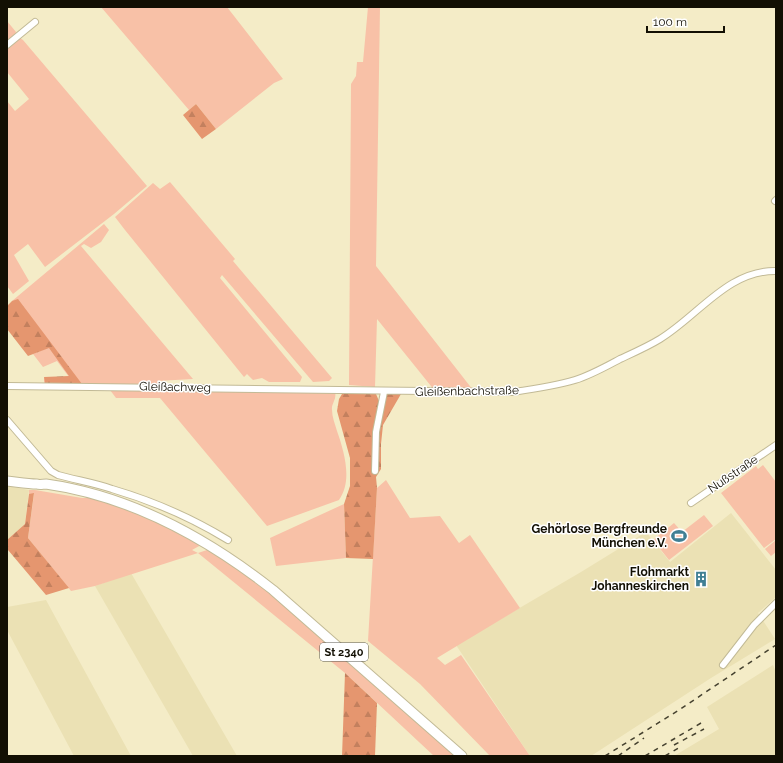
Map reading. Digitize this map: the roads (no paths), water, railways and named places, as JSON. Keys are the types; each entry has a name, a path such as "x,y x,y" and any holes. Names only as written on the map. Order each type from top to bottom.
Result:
{"main road":[{"name":"St 2340","path":"7,476 39,481 44,484 84,493 131,507 163,520 222,552 273,590 462,756"},
{"name":"St 2340","path":"7,481 39,485 44,484"}],"street":[{"path":"7,45 35,22"},
{"name":"Gleißenbachstraße","path":"343,390 384,392 513,392 576,379 601,369 659,340 719,293 739,280 756,274 776,272"},
{"name":"Gleißachweg","path":"7,386 343,390"},
{"path":"375,472 376,432 384,392"},
{"path":"7,420 42,461 55,473 69,478 112,488 168,509 189,518 228,540"},
{"name":"Nußstraße","path":"691,502 776,445"},
{"path":"723,665 754,625 776,602"}],"railway":[{"path":"605,756 679,710 776,645"},
{"path":"645,756 701,723"},
{"path":"674,745 704,729"},
{"path":"618,756 644,738"},
{"path":"665,756 682,746"}],"place":[{"name":"Gehörlose Bergfreunde München e.V.","path":"679,536"},
{"name":"Flohmarkt Johanneskirchen","path":"701,579"}]}
